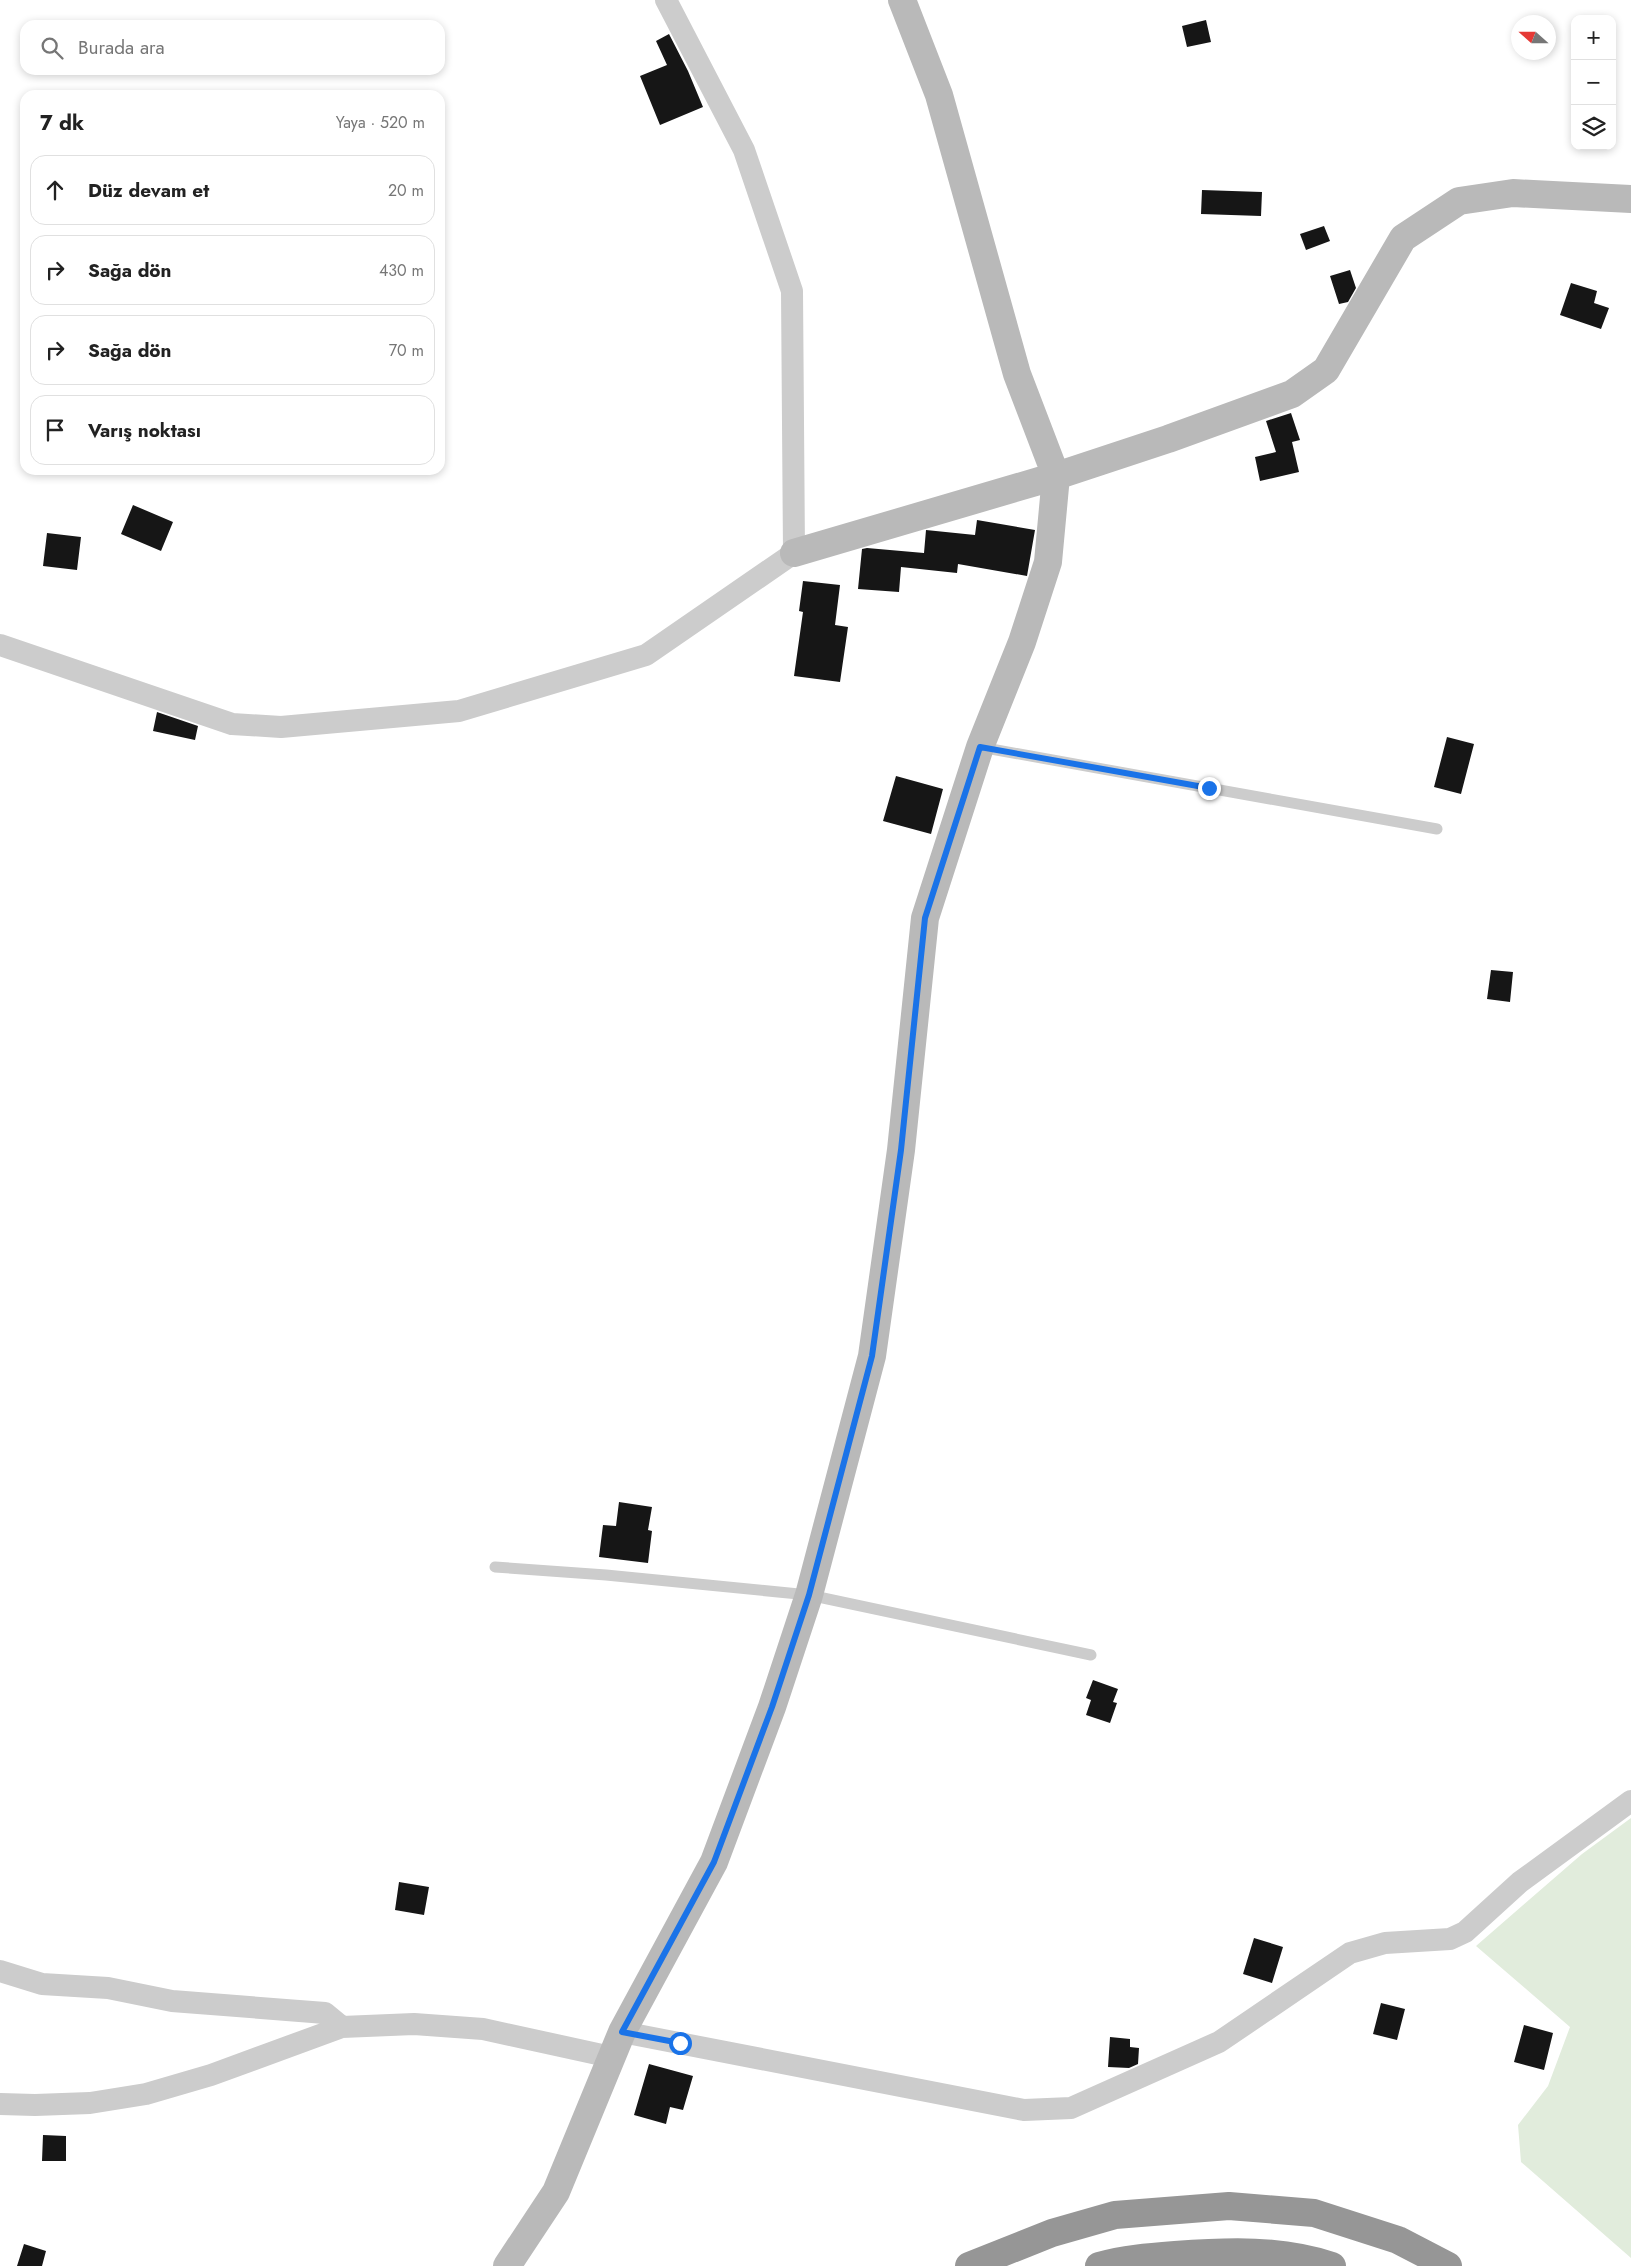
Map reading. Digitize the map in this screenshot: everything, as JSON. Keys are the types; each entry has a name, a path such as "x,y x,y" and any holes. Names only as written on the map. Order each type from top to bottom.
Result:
{"highway":[{"path":"969,2266 1052,2233 1116,2215 1229,2206 1314,2213 1398,2240 1448,2266"},
{"path":"1099,2266 1123,2259 1229,2251 1305,2257 1332,2266"}],"street":[{"path":"666,0 744,150 792,291 794,553"},
{"path":"507,2266 556,2192 622,2032 714,1862 772,1707 809,1595 872,1356 901,1150 925,918 980,747 1022,642 1048,562 1056,476 1017,374 939,95 902,0"},
{"path":"0,645 232,724 281,727 459,711 646,655 794,553 1056,476 1168,440 1292,394 1326,370 1403,238 1459,201 1513,193 1631,199"},
{"path":"622,2032 1024,2110 1071,2108 1219,2042 1350,1953 1385,1943 1450,1939 1465,1932 1520,1882 1631,1801"},
{"path":"0,1971 42,1984 108,1988 172,2001 325,2013 342,2027"},
{"path":"0,2104 90,2103 146,2094 211,2075 342,2027 414,2024 483,2029 611,2057"}],"lane":[{"path":"980,747 1437,829"},
{"path":"495,1567 606,1574 809,1595 1091,1655"}],"green space":[{"path":"1631,1818 1631,2258 1521,2162 1518,2125 1548,2086 1570,2027 1476,1946 1582,1854"}],"building":[{"path":"1206,20 1211,42 1187,47 1182,26"},
{"path":"669,34 688,71 703,107 660,125 640,76 667,65 656,41"},
{"path":"1202,190 1262,192 1261,216 1201,214"},
{"path":"1324,226 1330,241 1306,250 1300,234"},
{"path":"1350,270 1356,288 1348,302 1339,304 1330,276"},
{"path":"1571,283 1597,291 1594,303 1609,308 1601,329 1560,315"},
{"path":"1291,413 1300,440 1292,442 1299,472 1260,481 1255,457 1276,452 1266,421"},
{"path":"133,505 173,522 161,551 121,534"},
{"path":"977,520 1035,530 1027,576 958,564 957,573 901,567 899,592 858,589 862,549 924,553 926,530 975,535"},
{"path":"47,533 81,537 77,570 43,566"},
{"path":"803,581 840,585 835,625 848,627 840,682 794,676 803,612 799,611"},
{"path":"157,712 198,726 195,740 153,731"},
{"path":"1447,737 1474,744 1461,794 1434,787"},
{"path":"896,776 943,789 931,834 883,821"},
{"path":"1491,970 1513,972 1510,1002 1487,999"},
{"path":"619,1502 652,1507 648,1530 652,1531 648,1563 599,1557 603,1525 616,1526"},
{"path":"1093,1680 1118,1689 1113,1702 1117,1703 1110,1723 1086,1715 1091,1700 1086,1698"},
{"path":"399,1882 429,1887 424,1915 395,1910"},
{"path":"1254,1938 1283,1947 1272,1983 1243,1974"},
{"path":"1381,2003 1405,2009 1397,2040 1373,2034"},
{"path":"1524,2025 1553,2033 1544,2070 1514,2062"},
{"path":"1110,2037 1130,2039 1130,2047 1139,2048 1138,2064 1129,2068 1108,2067"},
{"path":"649,2064 693,2076 683,2110 670,2107 666,2124 634,2115"},
{"path":"43,2135 66,2136 66,2161 42,2161"},
{"path":"24,2244 46,2251 42,2266 17,2266"}],"route":[{"path":"680,2043 622,2032 714,1862 772,1707 809,1595 872,1356 901,1150 925,918 980,747 1209,788"}]}
